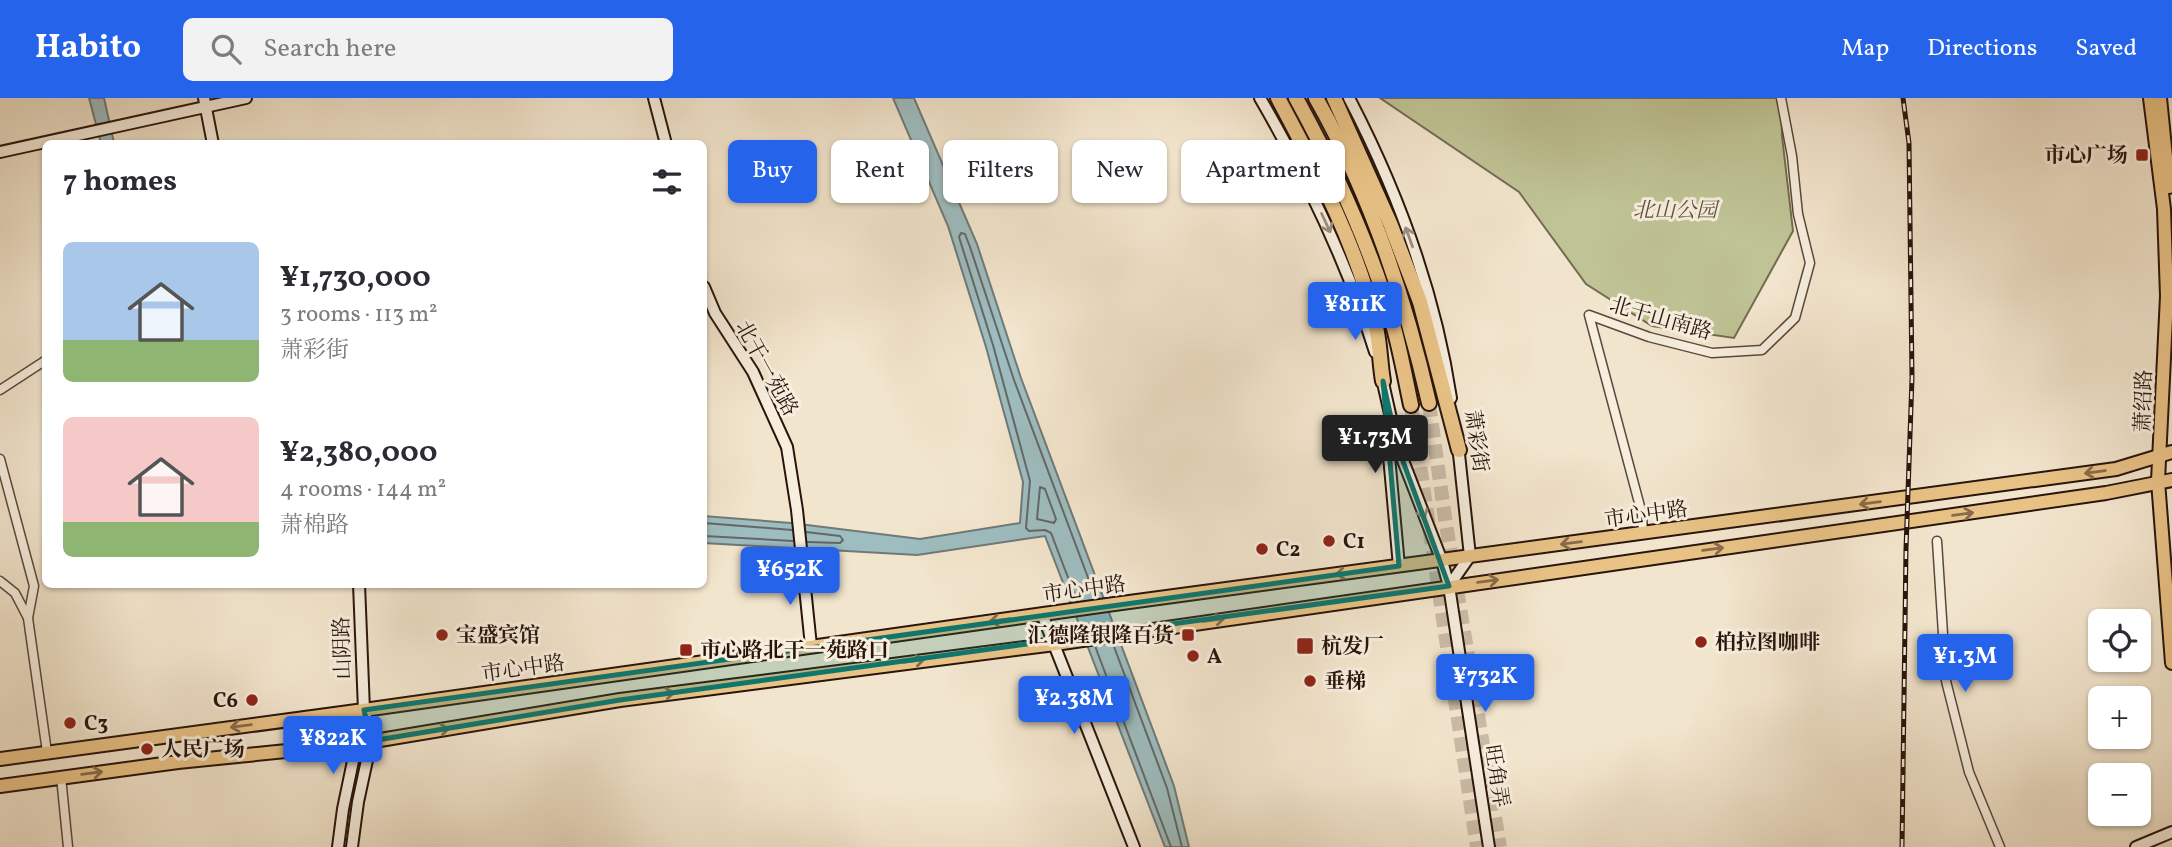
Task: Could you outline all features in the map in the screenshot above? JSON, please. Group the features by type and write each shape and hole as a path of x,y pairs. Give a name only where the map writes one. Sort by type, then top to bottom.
{"highway":[{"path":"1278,98 1340,222 1355,262 1376,329 1382,382"},
{"path":"1296,98 1336,176 1367,248 1393,323 1411,405"},
{"path":"1316,98 1343,151 1383,242 1411,326 1429,403"},
{"path":"1334,98 1390,223 1420,302 1459,450"}],"main road":[{"path":"57,140 204,103 246,98"},
{"path":"654,98 665,140"},
{"path":"1261,98 1299,165 1336,244 1374,349 1397,445 1449,586"},
{"name":"萧彩街","path":"1349,98 1388,180 1430,295 1443,348 1459,450 1470,556"},
{"name":"萧绍路","path":"2150,98 2164,209 2167,296 2166,453 2158,481 2166,580"},
{"path":"2160,98 2172,215"},
{"path":"204,103 212,140"},
{"path":"0,152 42,143"},
{"name":"北干一苑路","path":"707,293 726,333 753,372 787,447 797,510 811,646"},
{"path":"1382,382 1399,566"},
{"name":"市心中路","path":"0,759 1068,610 2116,469 2166,453"},
{"name":"市心中路","path":"0,786 178,762 356,744 620,700 1122,634 2106,494 2172,480"},
{"path":"1449,586 1470,556"},
{"path":"2166,580 2172,603"},
{"path":"2166,580 2172,663"},
{"name":"旺角弄","path":"1449,586 1489,847"},
{"name":"山阴路","path":"352,847 358,802 372,737 364,710 359,588"},
{"path":"1042,614 1134,847"},
{"name":"山阴路","path":"338,847 342,809 364,710"},
{"path":"2136,847 2170,833"}],"street":[{"name":"北干山南路","path":"1643,534 1642,514 1589,315 1649,337 1712,353 1762,350 1795,318 1810,263 1798,214 1792,156 1781,98"},
{"path":"0,390 42,363"},
{"path":"0,459 34,586 28,618 47,752"},
{"path":"1937,541 1947,681 1969,772 2000,847"},
{"path":"0,581 15,593 28,618"},
{"path":"61,777 68,847"}],"highlighted area":[{"path":"1383,381 1397,445 1449,586 620,700 371,741 364,710 1399,566"}],"green space":[{"name":"北山公园","path":"1380,98 1781,98 1782,136 1793,231 1734,338 1652,326 1586,284 1519,192"}],"water":[{"path":"89,98 104,98 113,140 100,140"},
{"path":"893,98 914,98 943,165 943,203 959,203 977,244 1021,378 1174,786 1189,847 1165,847 1045,536 917,555 707,543 707,516 791,523 920,539 1020,523 1023,482 986,347 948,226 929,182 929,140 911,140"}],"tunnel":[{"path":"1429,403 1445,518 1500,847"},
{"path":"1411,405 1477,847"}],"railway":[{"path":"1902,847 1906,549 1912,378 1909,143 1903,98"}],"place":[{"name":"市心广场","path":"2142,155"},
{"name":"C1","path":"1329,541"},
{"name":"C2","path":"1262,549"},
{"name":"宝盛宾馆","path":"442,635"},
{"name":"汇德隆银隆百货","path":"1188,635"},
{"name":"柏拉图咖啡","path":"1701,642"},
{"name":"杭发厂","path":"1305,646"},
{"name":"市心路北干一苑路口","path":"686,650"},
{"name":"A","path":"1193,656"},
{"name":"垂梯","path":"1310,681"},
{"name":"C6","path":"252,700"},
{"name":"C3","path":"70,723"},
{"name":"人民广场","path":"147,749"}]}
